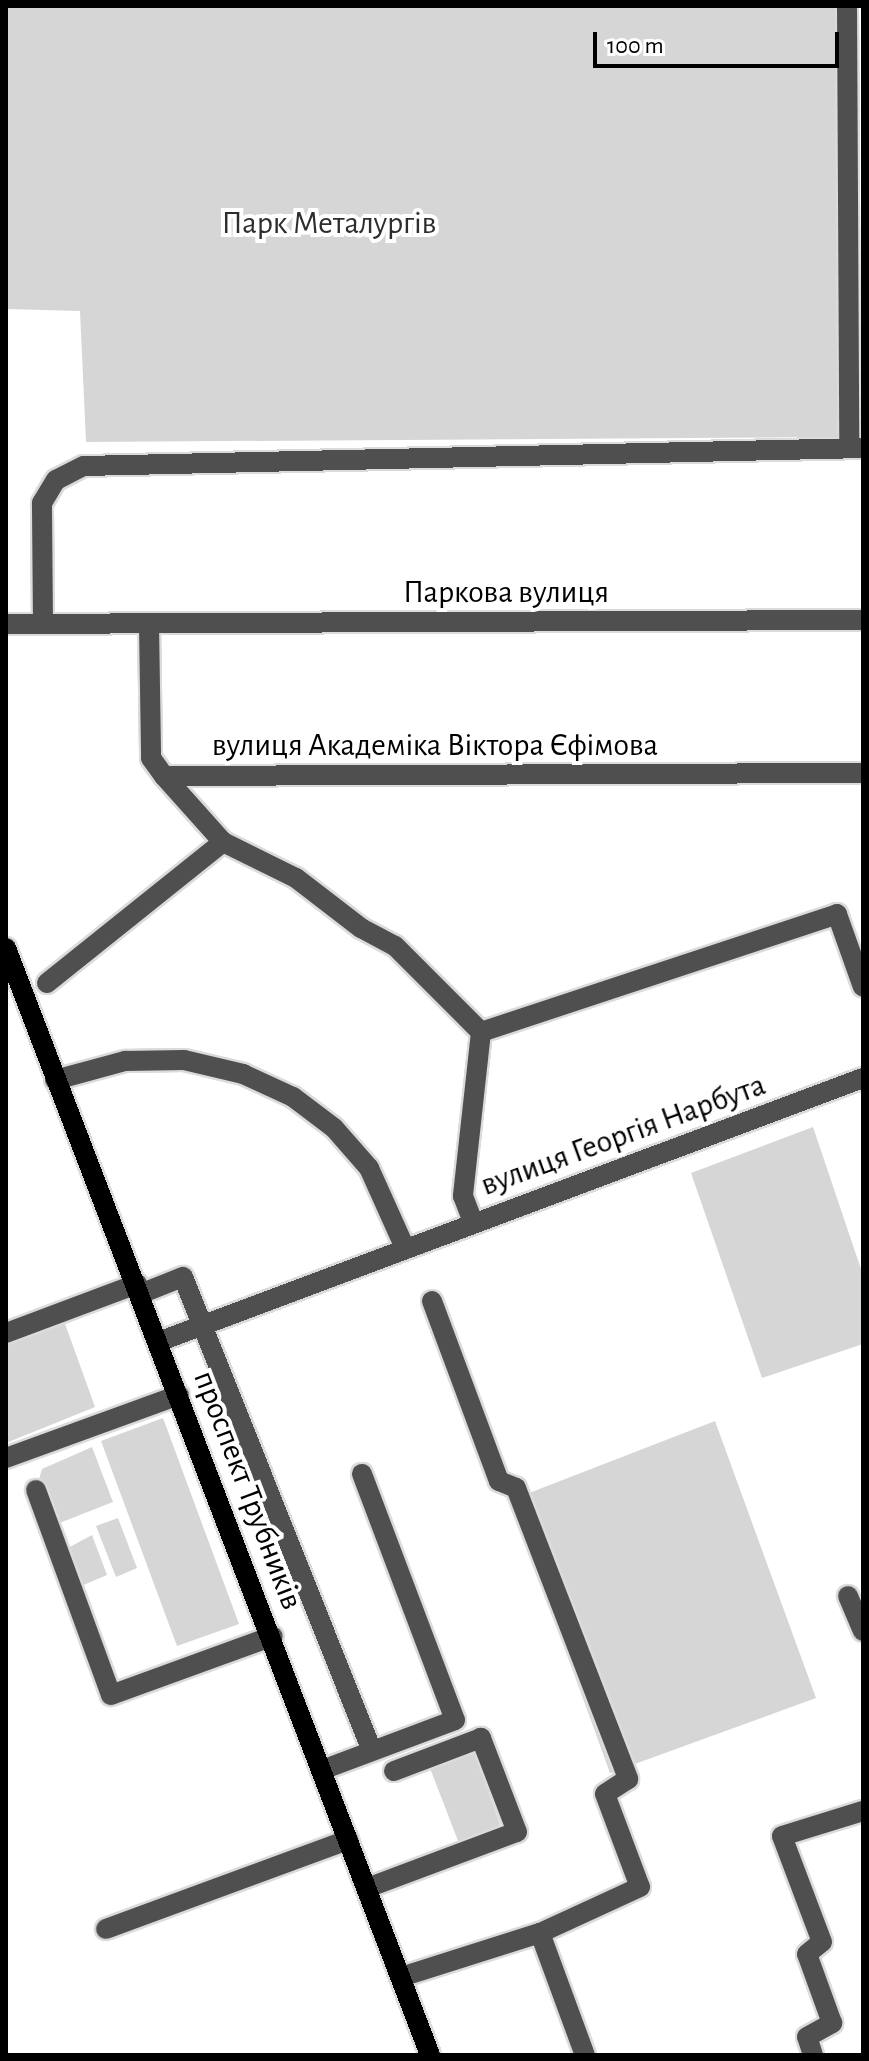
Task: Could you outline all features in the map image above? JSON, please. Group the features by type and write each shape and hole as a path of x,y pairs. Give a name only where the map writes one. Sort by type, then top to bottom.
{"main road":[{"name":"проспект Трубників","path":"6,948 273,1636 430,2055"}],"street":[{"path":"43,624 42,503 56,480 84,466 856,448 847,6"},
{"name":"Паркова вулиця","path":"6,624 863,620"},
{"path":"149,624 151,758 164,776 223,842 296,878 361,928 395,946 481,1032"},
{"name":"вулиця Академіка Віктора Єфімова","path":"164,776 863,773"},
{"path":"47,983 223,842"},
{"path":"481,1032 837,914 863,987"},
{"path":"473,1222 463,1196 481,1032"},
{"path":"55,1080 125,1061 184,1060 243,1074 293,1097 334,1128 369,1168 405,1248"},
{"name":"вулиця Георгія Нарбута","path":"158,1342 863,1078"},
{"path":"6,1333 183,1277 372,1751"},
{"path":"401,1977 540,1933 640,1887 605,1794 628,1779 516,1488 499,1481 432,1301"},
{"path":"6,1458 179,1395"},
{"path":"322,1770 455,1720 362,1474"},
{"path":"36,1490 111,1695 273,1636"},
{"path":"848,1596 863,1631"},
{"path":"367,1888 517,1832 481,1738 394,1771"},
{"path":"813,2055 807,2037 832,2023 807,1954 822,1942 782,1836 863,1811"},
{"path":"106,1929 348,1840"},
{"path":"540,1933 585,2055"}],"green space":[{"name":"Парк Металургів","path":"6,6 835,6 840,437 86,442 80,311 6,309"},
{"path":"813,1127 863,1275 863,1344 762,1378 691,1173"},
{"path":"64,1321 95,1407 6,1443 6,1344"},
{"path":"163,1418 239,1624 177,1646 101,1441"},
{"path":"715,1421 816,1698 610,1773 511,1500"},
{"path":"92,1447 113,1502 57,1524 39,1479 42,1469"},
{"path":"118,1518 137,1568 116,1577 96,1526"},
{"path":"92,1535 107,1575 81,1586 66,1549"},
{"path":"473,1750 500,1824 496,1832 460,1846 428,1763"}]}
